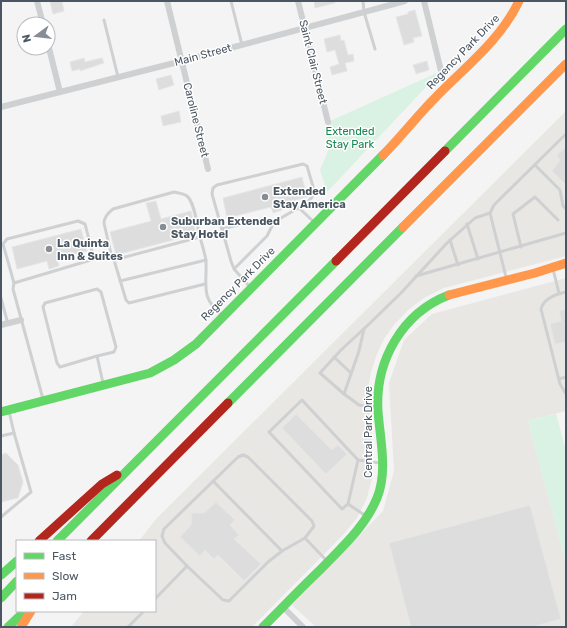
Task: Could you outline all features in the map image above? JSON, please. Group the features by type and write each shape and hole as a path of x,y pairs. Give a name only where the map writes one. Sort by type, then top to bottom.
{"main road":[{"name":"Regency Park Drive","path":"5,411 150,373 173,362 196,344 399,139 429,104 500,33 512,17 519,1"},
{"path":"59,540 566,30"},
{"path":"92,540 566,64"},
{"name":"Central Park Drive","path":"263,627 362,526 379,491 382,475 382,463 378,390 386,359 392,344 402,329 425,307 442,298 460,291 566,263"},
{"path":"40,540 102,484 133,465"},
{"path":"1,575 16,561"},
{"path":"1,598 16,582"},
{"path":"8,627 24,612"},
{"path":"21,627 30,612"}],"street":[{"path":"37,1 41,16"},
{"name":"Caroline Street","path":"167,1 208,169"},
{"name":"Saint Clair Street","path":"298,1 328,122"},
{"name":"Main Street","path":"1,107 182,61 405,1"},
{"path":"424,1 441,71"},
{"path":"51,56 60,92"},
{"path":"4,325 21,320"},
{"path":"283,606 303,627"}],"lane":[{"path":"231,1 242,45"},
{"path":"363,1 364,12 375,49"},
{"path":"104,20 118,77"},
{"path":"506,279 490,213 494,205 566,134"},
{"path":"234,269 267,236 274,222 307,203 312,197 314,190 306,166 303,164 218,185 213,188 212,194 234,269 251,288"},
{"path":"535,165 560,190 563,206 566,209"},
{"path":"206,284 129,303 126,300 111,254 104,223 104,218 108,212 113,209 174,192 187,196 192,205 206,260 208,301 224,316"},
{"path":"521,247 513,214 535,197 558,220"},
{"path":"299,208 315,224"},
{"path":"378,409 360,405 344,394 320,373 334,357 364,329 467,224 475,218 490,213"},
{"path":"222,229 262,219 274,222"},
{"path":"43,401 13,289 14,284 3,244 7,239 78,220 85,224 94,259"},
{"path":"467,224 478,259"},
{"path":"415,276 566,233"},
{"path":"114,260 200,237"},
{"path":"450,240 458,265"},
{"path":"14,284 111,254"},
{"path":"120,281 206,260"},
{"path":"553,267 559,293"},
{"path":"97,289 101,292 116,347 114,352 97,356 60,367 57,363 43,307 45,303 97,289"},
{"path":"566,292 559,293 546,300 542,304 541,309 559,379 563,391 566,394"},
{"path":"1,298 4,325"},
{"path":"344,394 359,351 364,329"},
{"path":"97,356 103,385"},
{"path":"334,357 352,373"},
{"path":"559,379 566,377"},
{"path":"358,460 348,504 342,509 269,432 302,400 358,460 382,463"},
{"path":"1,517 31,492 14,433 5,411"},
{"path":"1,436 14,433"},
{"path":"243,455 248,456 312,521 314,526 305,538 282,551 268,562 229,601 222,600 187,566 166,543 162,536 164,529 213,481 238,457 243,455"},
{"path":"213,481 282,551"},
{"path":"348,504 367,516"},
{"path":"305,538 328,562"},
{"path":"156,598 187,566"},
{"path":"128,627 143,612"}],"shaded area":[{"path":"566,111 566,256 444,288 424,298 408,310 394,325 384,339 377,354 371,372 368,390 373,475 367,498 357,518 343,535 252,627 71,627 83,612 156,612 156,540 140,540 156,519"},
{"path":"566,278 566,411 528,421 566,563 566,627 316,627 292,605 383,511 394,471 389,383 404,340 432,314"}],"green space":[{"name":"Extended Stay Park","path":"441,71 327,192 320,170 328,151 328,122"},
{"path":"556,414 566,450 566,563 528,421"}],"building":[{"path":"62,1 64,11 53,14 50,2"},
{"path":"314,1 335,1 335,3 315,8"},
{"path":"415,10 422,36 413,38 414,42 404,45 396,17 408,14 408,12"},
{"path":"340,35 341,41 344,40 348,55 353,54 354,61 345,63 347,71 332,75 330,67 339,64 335,50 327,52 324,39"},
{"path":"84,58 85,62 102,58 104,63 80,71 80,69 72,71 70,62"},
{"path":"427,61 429,70 416,74 413,65"},
{"path":"171,75 174,85 159,90 156,79"},
{"path":"179,111 181,122 163,126 161,116"},
{"path":"566,147 566,185 552,171 560,160 557,155"},
{"name":"Extended Stay America","path":"302,177 307,197 281,204 282,210 273,213 271,207 227,218 223,198"},
{"name":"Suburban Extended Stay Hotel","path":"156,201 161,219 191,211 196,234 116,255 110,232 151,221 146,203"},
{"name":"La Quinta Inn & Suites","path":"81,229 87,251 57,259 59,266 49,269 47,261 17,269 12,247"},
{"path":"566,309 566,342 555,344 550,324 561,321 559,311"},
{"path":"296,414 332,450 338,445 347,454 326,474 282,428"},
{"path":"6,453 18,465 23,482 18,498 1,502 1,455"},
{"path":"216,502 235,520 230,525 239,535 234,539 261,564 244,581 218,555 214,559 205,550 200,556 180,537 191,525 192,513 204,513"},
{"path":"530,505 561,619 532,627 411,627 389,543"}],"traffic: fast":[{"path":"445,151 566,29"},
{"path":"1,412 150,373 174,360 196,344 383,155"},
{"path":"228,403 403,227"},
{"path":"58,540 336,261"},
{"path":"263,627 345,545 360,527 372,508 377,498 382,477 383,466 378,411 378,392 381,374 387,357 405,326 432,303 449,295"},
{"path":"1,575 16,562"},
{"path":"1,598 16,582"},
{"path":"8,627 24,612"}],"traffic: slow":[{"path":"383,155 428,105 492,41 502,29 519,1"},
{"path":"403,227 566,64"},
{"path":"449,295 535,273 566,263"},
{"path":"21,627 30,612"}],"traffic: jam":[{"path":"336,261 445,151"},
{"path":"92,540 228,403"},
{"path":"40,540 102,484 117,475"}],"place":[{"name":"Extended Stay America","path":"265,197"},
{"name":"Suburban Extended Stay Hotel","path":"163,227"},
{"name":"La Quinta Inn & Suites","path":"49,249"}]}
